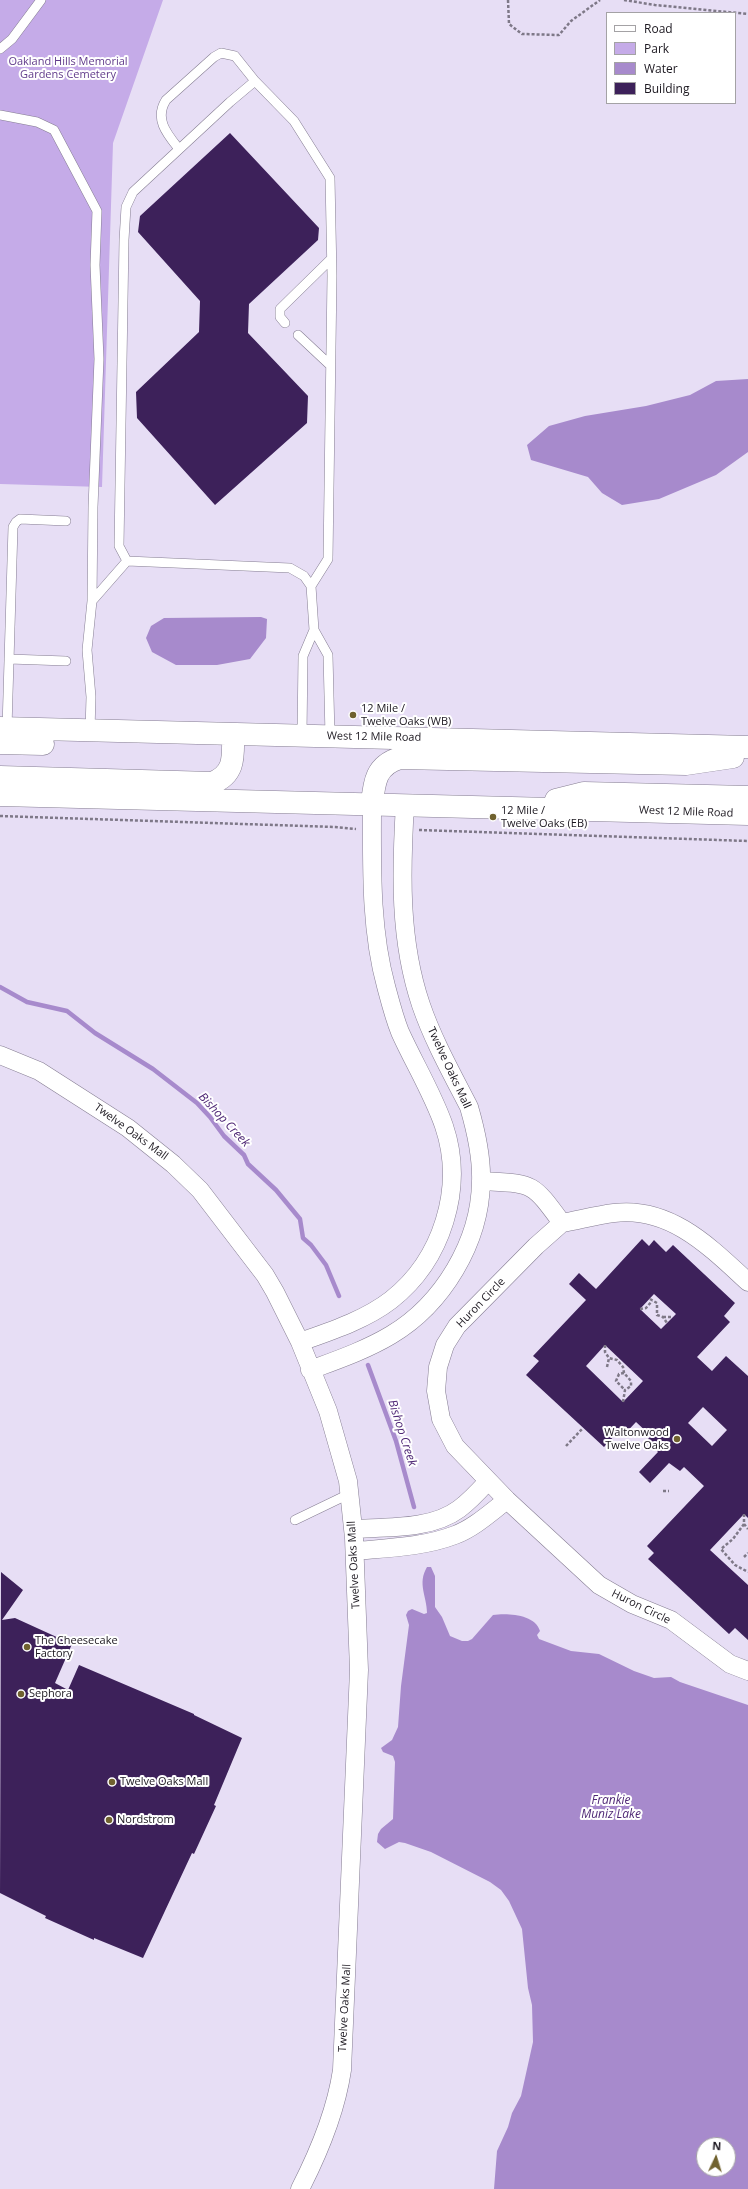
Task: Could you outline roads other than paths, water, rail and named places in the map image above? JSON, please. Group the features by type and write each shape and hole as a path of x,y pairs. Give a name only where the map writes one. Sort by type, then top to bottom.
{"main road":[{"path":"2,733 48,744 87,730"},
{"name":"West 12 Mile Road","path":"87,730 748,747"},
{"path":"0,777 212,782 225,776 230,770 233,763 233,734"},
{"path":"372,804 374,785 380,770 385,764 400,758 686,764 748,755"},
{"path":"523,807 584,793 748,797"},
{"name":"West 12 Mile Road","path":"0,795 406,804 748,814"}],"street":[{"path":"300,1342 330,1332 372,1313 403,1289 424,1265 434,1249 449,1206 452,1181 448,1138 439,1113 399,1030 380,964 375,927 372,804"},
{"name":"Twelve Oaks Mall","path":"310,1370 391,1335 428,1306 452,1276 466,1248 480,1200 481,1181 477,1135 469,1107 428,1025 408,957 404,929 402,879 406,804"},
{"name":"Twelve Oaks Mall","path":"0,1055 39,1071 135,1132 173,1164 200,1190 265,1275 300,1342 310,1370 328,1411 348,1481 355,1551 359,1670 342,2070 338,2096 310,2169 300,2189"},
{"path":"481,1181 527,1185 542,1197 562,1223 615,1213 646,1213 682,1227 706,1243 748,1282"},
{"name":"Huron Circle","path":"562,1223 536,1246 457,1326 445,1345 438,1367 436,1391 441,1419 455,1446 488,1481 599,1585 632,1604 671,1620 730,1664 748,1671"},
{"path":"353,1529 422,1523 442,1517 458,1510 488,1481"},
{"path":"355,1551 427,1543 456,1535 476,1524 507,1500"}],"lane":[{"path":"0,49 12,39 41,0"},
{"path":"179,149 165,132 162,122 162,106 214,57 221,53 228,53 235,56 255,81 294,121 330,178 331,259 328,559 311,586"},
{"path":"127,561 119,546 124,240 126,207 134,192 179,149 255,81"},
{"path":"0,116 37,122 54,130 97,211 95,266 99,359 93,507 92,601 87,650 91,697 87,730"},
{"path":"285,323 280,317 280,309 331,259"},
{"path":"298,335 330,365"},
{"path":"2,733 9,659 13,527 20,519 66,521"},
{"path":"92,601 127,561"},
{"path":"127,561 290,568 304,576 311,586 314,630 328,656 330,736"},
{"path":"302,735 303,656 314,630"},
{"path":"9,659 66,661"},
{"path":"294,1520 349,1494"}],"water":[{"path":"748,379 748,452 716,475 659,499 622,505 602,493 588,477 531,460 527,445 549,426 585,416 646,406 690,395 716,381"},
{"path":"261,617 267,619 266,638 250,659 217,665 176,665 152,652 146,638 151,626 164,618"},
{"name":"Frankie Muniz Lake","path":"427,1567 431,1567 435,1576 435,1607 442,1617 450,1636 462,1641 472,1639 493,1615 506,1614 520,1616 533,1621 537,1625 540,1631 537,1635 539,1639 571,1651 599,1654 634,1671 654,1678 671,1677 680,1682 748,1705 748,2189 494,2189 497,2151 508,2127 512,2113 521,2096 533,2042 532,2005 528,1988 522,1929 509,1901 501,1890 490,1882 431,1852 399,1842 385,1849 377,1842 378,1834 381,1829 393,1819 395,1762 393,1756 383,1752 381,1748 392,1740 398,1727 401,1686 409,1625 406,1615 408,1611 412,1609 424,1614 427,1613 423,1590 423,1579"}],"waterway":[{"name":"Bishop Creek","path":"0,987 27,1002 67,1011 95,1033 153,1069 197,1103 224,1136 244,1155 248,1164 276,1190 300,1219 303,1238 311,1245 326,1265 339,1296"},
{"name":"Bishop Creek","path":"368,1365 396,1441 414,1507"}],"place":[{"name":"12 Mile / Twelve Oaks (WB)","path":"353,715"},
{"name":"12 Mile / Twelve Oaks (EB)","path":"493,817"},
{"name":"Waltonwood Twelve Oaks","path":"677,1439"},
{"name":"The Cheesecake Factory","path":"27,1647"},
{"name":"Sephora","path":"21,1694"},
{"name":"Twelve Oaks Mall","path":"112,1782"},
{"name":"Nordstrom","path":"109,1820"}],"park label":[{"name":"Oakland Hills Memorial Gardens Cemetery","path":"68,68"}]}
